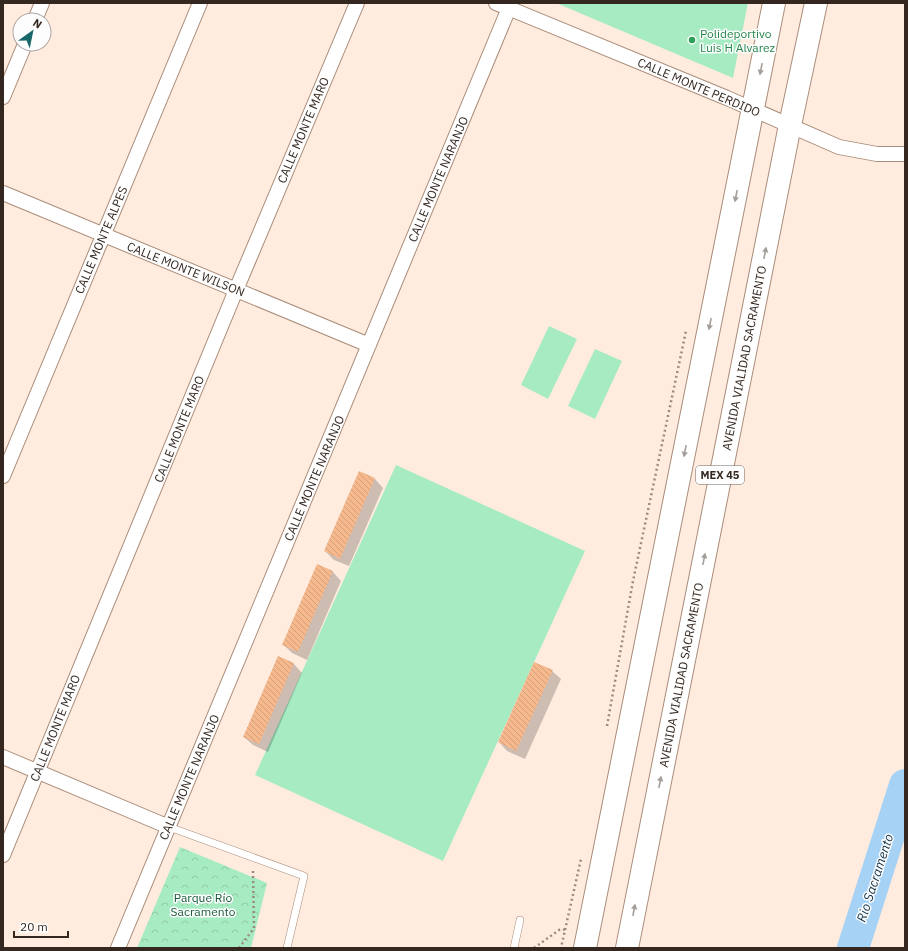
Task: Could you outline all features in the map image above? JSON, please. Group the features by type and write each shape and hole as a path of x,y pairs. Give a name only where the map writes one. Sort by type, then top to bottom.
{"highway":[{"name":"MEX 45","path":"585,948 774,3"},
{"name":"AVENIDA VIALIDAD SACRAMENTO","path":"627,948 790,125 816,3"}],"street":[{"name":"CALLE MONTE ALPES","path":"3,476 200,3"},
{"name":"CALLE MONTE MARO","path":"3,855 236,290 357,3"},
{"name":"CALLE MONTE PERDIDO","path":"502,6 753,109 839,147 877,154 905,154"},
{"name":"CALLE MONTE NARANJO","path":"118,948 369,345 502,6"},
{"path":"3,97 22,52"},
{"name":"CALLE MONTE WILSON","path":"3,193 369,345"},
{"path":"3,758 169,827"}],"lane":[{"path":"169,827 304,876 288,948"},
{"path":"514,948 520,920"}],"path":[{"path":"607,727 633,581 687,329"},
{"path":"561,948 581,856"},
{"path":"238,948 254,928 255,900 253,857"},
{"path":"534,948 559,930 565,930"}],"green space":[{"name":"Polideportivo Luis H Alvarez","path":"556,3 748,3 733,78"},
{"path":"549,326 577,339 548,399 521,385"},
{"path":"595,349 622,361 595,419 568,406"},
{"path":"396,465 585,551 443,861 255,775"},
{"name":"Parque Río Sacramento","path":"180,847 267,883 251,948 137,948"}],"building":[{"path":"359,471 375,478 340,559 324,551"},
{"path":"317,564 333,571 298,652 282,645"},
{"path":"278,656 294,663 259,744 243,737"},
{"path":"534,662 553,670 516,751 498,742"}],"waterway":[{"name":"Rio Sacramento","path":"853,948 905,785"}],"place":[{"name":"Polideportivo Luis H Alvarez","path":"692,40"}]}
